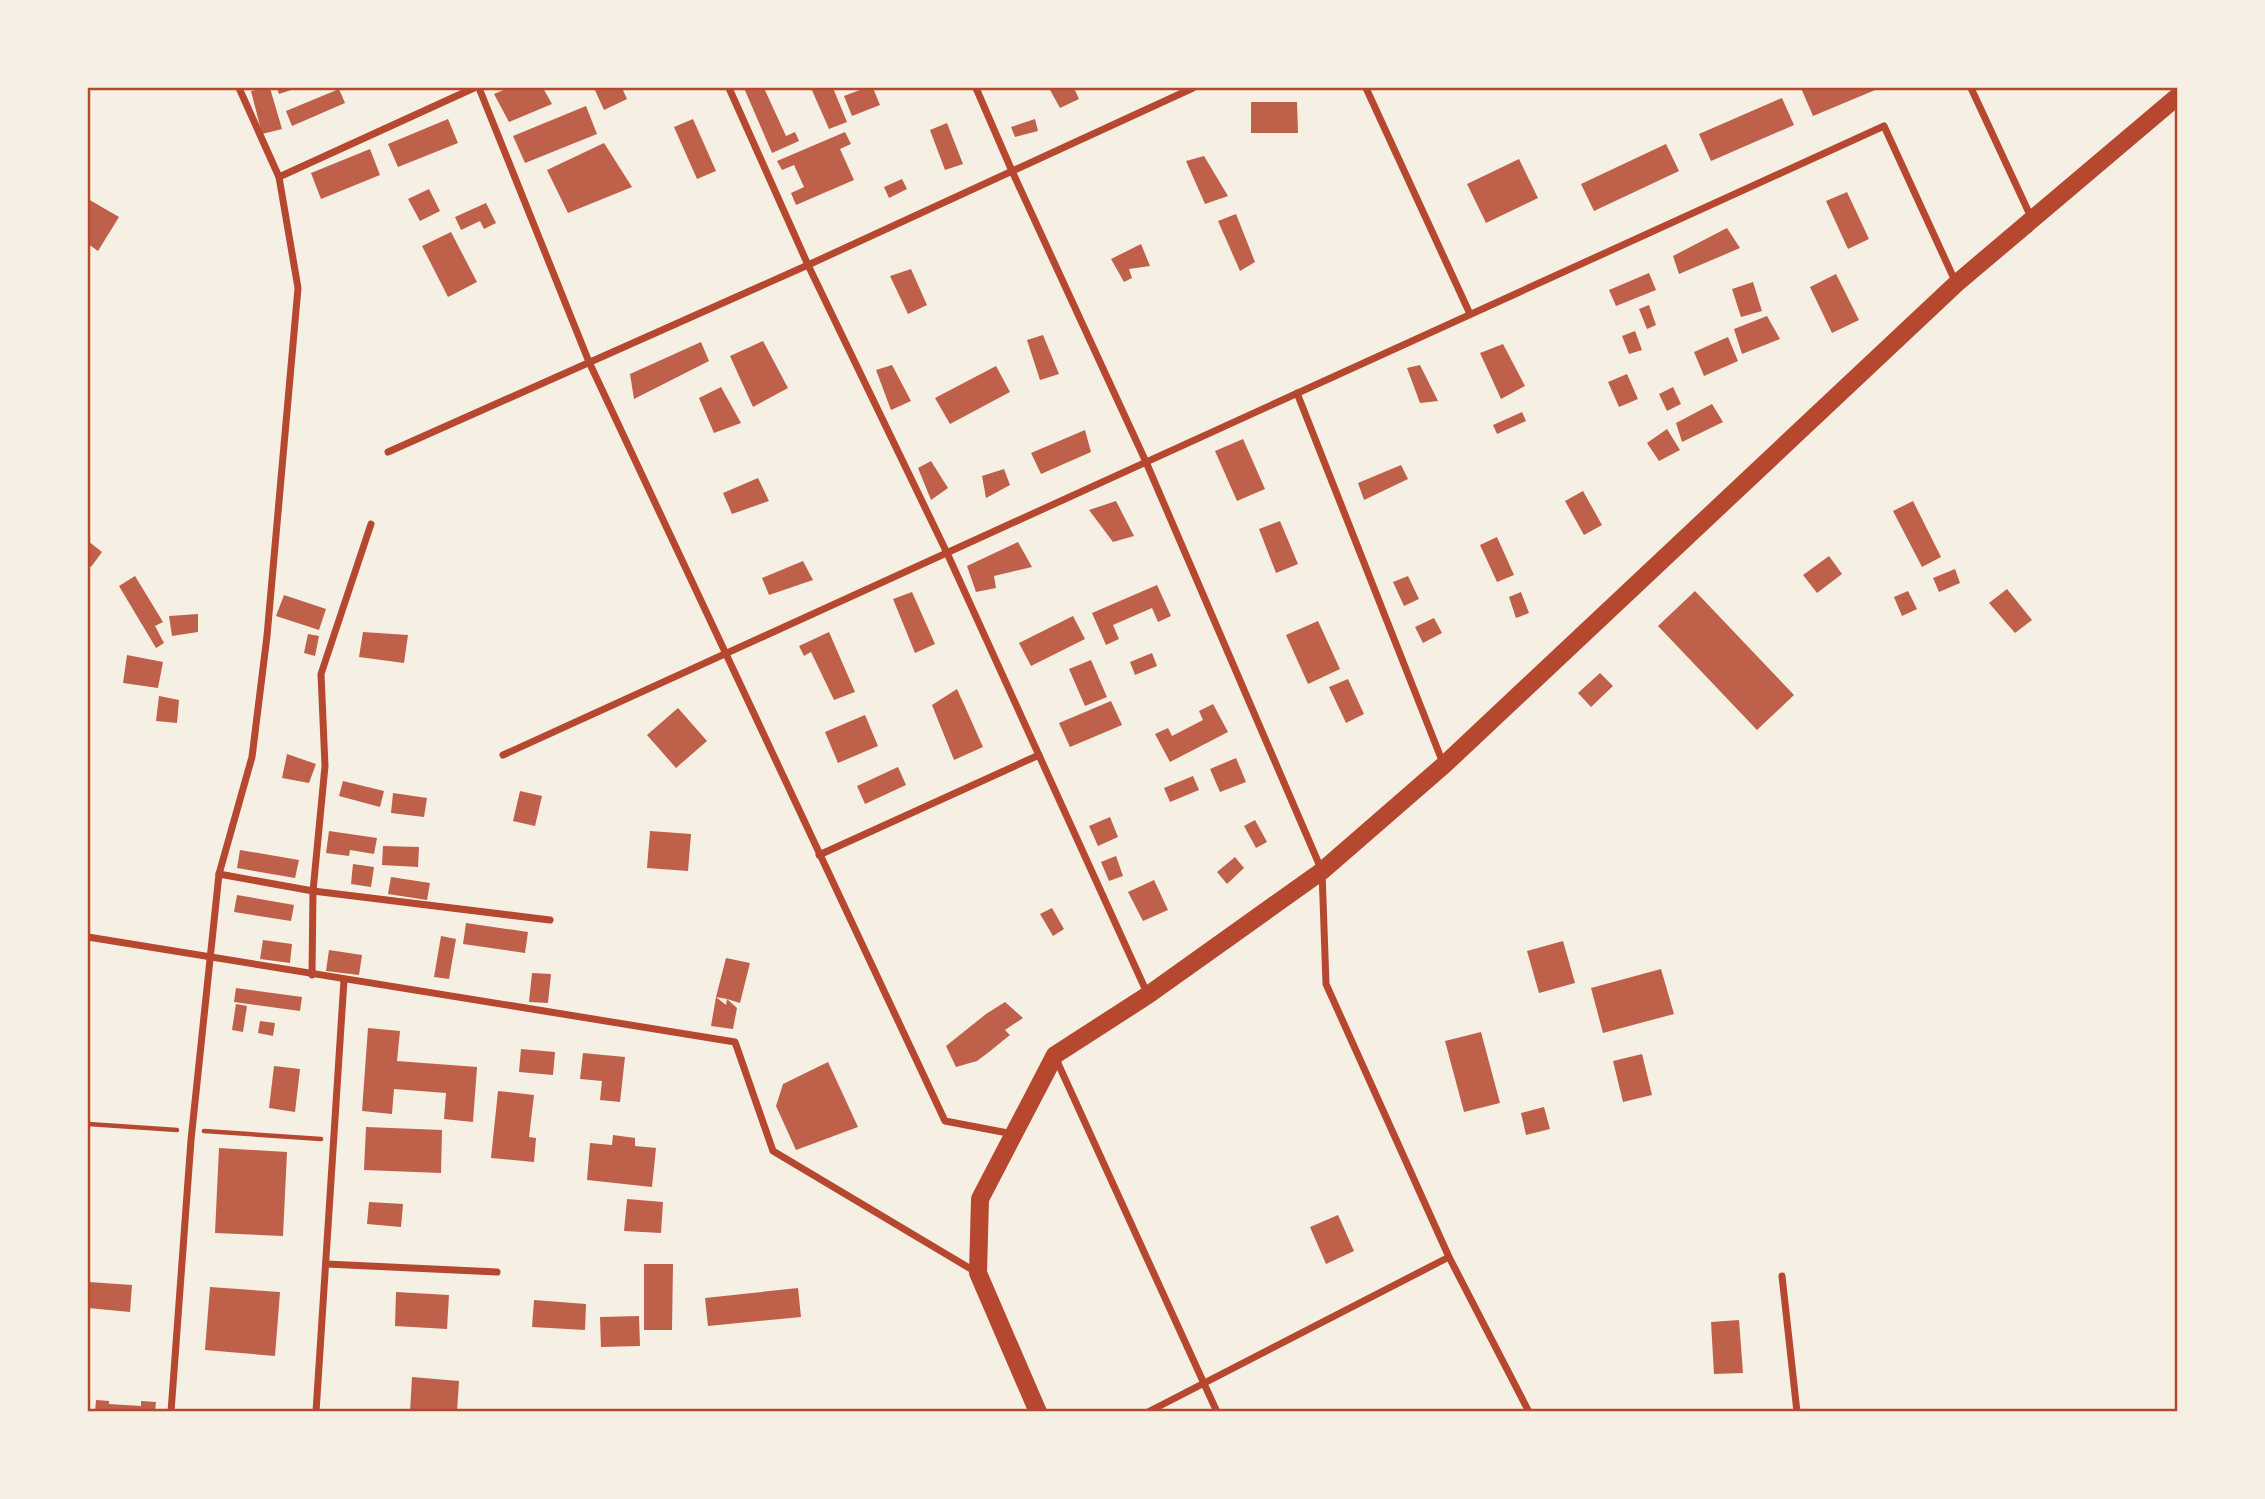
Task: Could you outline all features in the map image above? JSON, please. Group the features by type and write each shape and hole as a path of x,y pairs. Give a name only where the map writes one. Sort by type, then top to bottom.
{"main road":[{"path":"1038,1412 978,1273 981,1199 1055,1055 1148,995 1322,871 1444,765 1957,283 2178,96"}],"street":[{"path":"172,1412 192,1130 219,874 252,757 267,636 298,288 279,177 239,88"},
{"path":"279,177 477,88 589,362 945,1121 1014,1134"},
{"path":"729,88 808,265 947,553 1148,995"},
{"path":"976,88 1146,461 1322,871 1326,984 1448,1258 1529,1412"},
{"path":"388,452 808,265 1193,88"},
{"path":"1366,88 1470,314"},
{"path":"1971,88 2031,218"},
{"path":"503,755 1884,126 1957,283"},
{"path":"1297,393 1444,765"},
{"path":"312,975 313,891 325,766 321,674 371,524"},
{"path":"819,855 1038,755"},
{"path":"219,874 313,891 550,920"},
{"path":"88,937 735,1042 772,1151 978,1273"},
{"path":"316,1412 344,980"},
{"path":"1055,1055 1217,1412"},
{"path":"1148,1412 1448,1258"},
{"path":"326,1264 497,1272"},
{"path":"1782,1276 1797,1412"}],"path":[{"path":"88,1124 334,1140"}],"building":[{"path":"270,88 282,129 262,134 251,91"},
{"path":"277,88 297,88 279,94"},
{"path":"508,88 543,88 552,104 509,122 494,94"},
{"path":"594,88 622,88 627,99 604,110"},
{"path":"744,88 764,88 786,136 795,132 799,141 772,153"},
{"path":"811,88 833,88 847,122 829,129"},
{"path":"865,88 873,88 880,105 852,116 844,96"},
{"path":"1049,88 1074,88 1079,99 1060,108"},
{"path":"1801,88 1880,88 1813,116"},
{"path":"339,89 345,103 292,126 286,111"},
{"path":"1782,98 1794,125 1711,161 1699,134"},
{"path":"1251,102 1297,102 1298,133 1251,133"},
{"path":"586,106 597,134 525,163 513,136"},
{"path":"448,119 458,143 398,167 388,144"},
{"path":"693,119 716,171 697,179 674,127"},
{"path":"1035,119 1038,131 1015,137 1011,127"},
{"path":"947,123 963,164 945,170 930,130"},
{"path":"845,132 851,144 840,149 854,180 796,205 791,193 804,187 794,165 782,170 777,161"},
{"path":"604,143 632,187 568,213 547,170"},
{"path":"1666,144 1679,171 1594,211 1581,184"},
{"path":"370,149 380,175 321,199 311,173"},
{"path":"1204,156 1228,196 1205,204 1186,161"},
{"path":"1519,159 1538,198 1486,223 1467,184"},
{"path":"902,179 907,189 889,198 884,187"},
{"path":"429,189 440,211 420,221 408,199"},
{"path":"1847,192 1869,239 1848,249 1826,201"},
{"path":"88,199 119,217 98,251 88,244"},
{"path":"486,203 496,223 484,229 480,221 461,230 455,217"},
{"path":"1236,214 1255,262 1240,271 1218,221"},
{"path":"1727,228 1740,248 1679,274 1673,256"},
{"path":"451,232 477,282 448,297 422,246"},
{"path":"1141,244 1150,266 1129,269 1132,278 1124,282 1111,259"},
{"path":"911,269 927,305 908,314 890,276"},
{"path":"1649,273 1656,290 1616,306 1609,290"},
{"path":"1836,274 1859,320 1832,333 1810,287"},
{"path":"1753,282 1762,311 1741,317 1732,289"},
{"path":"1649,305 1656,325 1647,329 1639,309"},
{"path":"1767,316 1780,339 1742,354 1734,329"},
{"path":"1635,331 1642,350 1629,354 1622,336"},
{"path":"1043,335 1059,374 1040,380 1027,340"},
{"path":"1728,337 1738,361 1704,376 1694,352"},
{"path":"763,341 788,388 753,407 730,356"},
{"path":"701,342 709,361 634,399 630,374"},
{"path":"1503,344 1525,386 1501,399 1480,353"},
{"path":"892,365 911,401 891,410 876,370"},
{"path":"1420,365 1438,401 1420,403 1407,368"},
{"path":"996,366 1010,392 950,424 935,398"},
{"path":"1627,374 1638,399 1619,407 1608,382"},
{"path":"721,387 741,423 714,433 699,398"},
{"path":"1673,387 1681,404 1667,411 1659,394"},
{"path":"1712,404 1723,422 1682,442 1676,423"},
{"path":"1522,412 1526,421 1497,434 1493,425"},
{"path":"1667,429 1680,450 1659,461 1647,443"},
{"path":"1085,430 1091,452 1041,474 1031,453"},
{"path":"1243,439 1265,489 1237,501 1215,451"},
{"path":"931,461 948,488 931,500 918,468"},
{"path":"1401,465 1408,479 1364,500 1358,483"},
{"path":"1004,469 1010,485 986,498 982,476"},
{"path":"758,478 769,501 732,514 723,493"},
{"path":"1583,491 1602,525 1584,535 1565,501"},
{"path":"1116,501 1134,536 1113,542 1089,510"},
{"path":"1913,501 1941,557 1922,567 1893,511"},
{"path":"1280,521 1298,564 1276,573 1259,529"},
{"path":"1497,537 1514,575 1497,582 1480,545"},
{"path":"88,541 102,552 91,567 88,564"},
{"path":"1018,542 1032,567 994,576 996,588 976,592 967,566"},
{"path":"1829,556 1842,574 1817,593 1803,575"},
{"path":"803,561 813,580 769,595 762,578"},
{"path":"1955,569 1960,583 1939,592 1933,578"},
{"path":"135,576 163,622 155,626 164,643 156,648 119,586"},
{"path":"1408,576 1419,599 1404,606 1393,582"},
{"path":"1157,585 1171,616 1158,622 1152,608 1113,625 1119,639 1106,645 1092,613"},
{"path":"2007,589 2032,620 2015,633 1989,603"},
{"path":"1695,591 1794,695 1757,730 1658,626"},
{"path":"1908,591 1917,609 1902,616 1894,597"},
{"path":"912,592 935,644 915,653 893,599"},
{"path":"1521,592 1529,613 1516,618 1509,597"},
{"path":"284,595 326,609 319,630 276,616"},
{"path":"198,614 198,632 172,636 169,616"},
{"path":"1073,616 1085,639 1031,666 1019,643"},
{"path":"1434,618 1442,633 1423,643 1415,627"},
{"path":"1318,621 1340,669 1308,684 1286,635"},
{"path":"363,632 408,635 404,663 359,657"},
{"path":"829,632 855,692 834,700 811,652 804,656 799,646"},
{"path":"308,634 319,636 315,656 304,653"},
{"path":"1152,653 1157,666 1135,675 1130,662"},
{"path":"127,655 163,662 158,688 123,683"},
{"path":"1091,660 1107,697 1085,706 1069,669"},
{"path":"1600,673 1613,686 1591,707 1578,693"},
{"path":"1348,679 1364,714 1346,723 1329,687"},
{"path":"957,689 983,747 954,760 932,705"},
{"path":"159,696 179,700 177,723 156,721"},
{"path":"1111,701 1122,725 1070,747 1059,723"},
{"path":"1213,704 1228,732 1170,762 1155,734 1168,728 1172,736 1203,720 1199,711"},
{"path":"678,708 707,741 676,768 647,735"},
{"path":"865,715 878,746 838,763 825,732"},
{"path":"287,754 316,764 309,783 282,778"},
{"path":"1236,758 1246,782 1220,792 1210,769"},
{"path":"898,767 906,785 865,804 857,786"},
{"path":"1193,776 1199,790 1170,802 1164,788"},
{"path":"343,781 384,791 380,807 339,796"},
{"path":"520,791 542,796 535,826 513,821"},
{"path":"393,793 427,798 424,817 391,813"},
{"path":"1110,817 1118,837 1098,846 1089,826"},
{"path":"1255,820 1267,842 1256,848 1244,826"},
{"path":"329,831 377,838 374,854 350,850 349,856 326,853"},
{"path":"650,831 691,834 688,871 647,868"},
{"path":"383,846 419,847 418,867 382,865"},
{"path":"240,850 299,860 295,878 237,868"},
{"path":"1116,856 1123,876 1109,881 1101,862"},
{"path":"1235,857 1244,868 1227,884 1217,872"},
{"path":"353,864 374,867 371,887 351,884"},
{"path":"391,877 430,883 427,900 388,894"},
{"path":"1154,880 1168,910 1143,921 1128,892"},
{"path":"237,895 294,905 291,921 234,912"},
{"path":"1052,908 1064,929 1053,936 1040,914"},
{"path":"466,923 528,932 525,953 463,944"},
{"path":"441,936 456,939 449,979 434,977"},
{"path":"263,940 292,944 290,963 260,959"},
{"path":"1563,941 1575,983 1539,993 1527,951"},
{"path":"329,950 362,955 359,975 326,971"},
{"path":"726,958 750,963 740,1003 716,997"},
{"path":"1661,969 1674,1014 1603,1033 1591,988"},
{"path":"532,973 551,974 548,1003 529,1002"},
{"path":"236,988 302,997 300,1011 234,1002"},
{"path":"716,997 726,1005 727,999 737,1008 733,1029 711,1026"},
{"path":"1005,1002 1023,1018 1005,1030 1010,1035 977,1061 956,1067 946,1046"},
{"path":"236,1004 247,1006 243,1032 232,1030"},
{"path":"260,1021 275,1023 273,1036 258,1033"},
{"path":"368,1028 400,1031 397,1061 477,1067 473,1122 444,1119 446,1093 394,1089 392,1114 362,1111"},
{"path":"1481,1032 1500,1103 1464,1112 1445,1041"},
{"path":"521,1049 555,1052 553,1075 519,1072"},
{"path":"583,1053 625,1057 620,1102 600,1100 602,1081 580,1079"},
{"path":"1642,1054 1652,1095 1623,1102 1613,1061"},
{"path":"828,1062 858,1127 796,1150 776,1106 783,1084"},
{"path":"274,1066 300,1069 295,1112 269,1108"},
{"path":"498,1091 534,1095 529,1137 536,1138 534,1162 491,1158"},
{"path":"1544,1107 1550,1129 1526,1135 1521,1113"},
{"path":"366,1127 442,1130 441,1173 364,1170"},
{"path":"613,1135 635,1138 635,1146 656,1148 652,1187 587,1180 590,1143 612,1145"},
{"path":"219,1148 287,1152 283,1236 215,1233"},
{"path":"627,1199 663,1202 661,1233 624,1231"},
{"path":"369,1202 403,1204 401,1227 367,1224"},
{"path":"1338,1215 1354,1251 1326,1264 1310,1227"},
{"path":"644,1264 673,1264 672,1330 644,1330"},
{"path":"89,1282 132,1285 130,1312 88,1308"},
{"path":"210,1287 280,1292 275,1356 205,1350"},
{"path":"798,1288 801,1317 708,1326 705,1298"},
{"path":"396,1292 449,1295 447,1329 395,1326"},
{"path":"534,1300 586,1304 585,1330 532,1327"},
{"path":"639,1316 640,1346 601,1347 600,1317"},
{"path":"1739,1320 1743,1373 1714,1374 1711,1322"},
{"path":"412,1377 459,1381 457,1412 410,1412"},
{"path":"96,1400 109,1401 109,1404 141,1406 141,1401 156,1402 155,1412 95,1412"}]}
